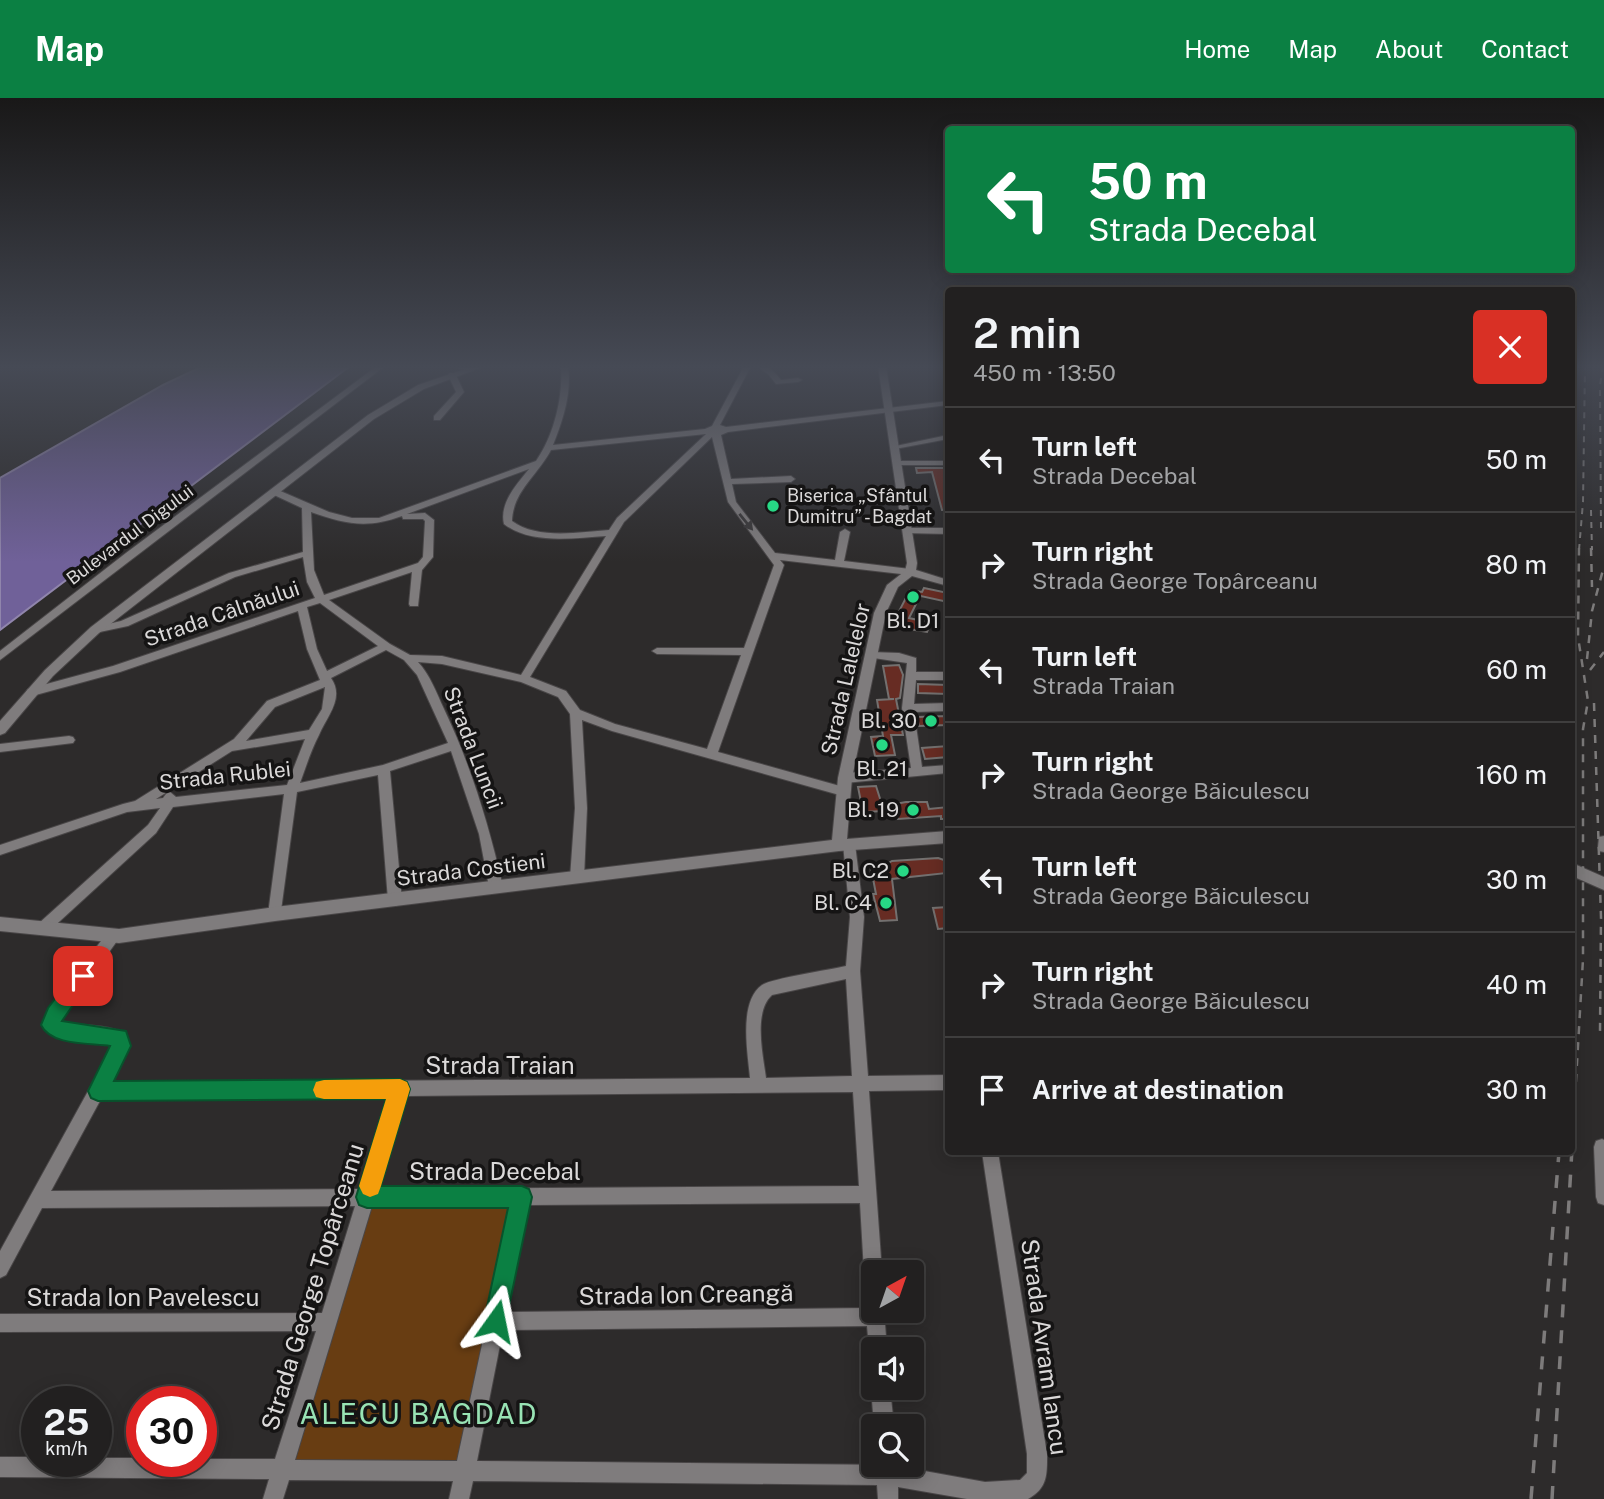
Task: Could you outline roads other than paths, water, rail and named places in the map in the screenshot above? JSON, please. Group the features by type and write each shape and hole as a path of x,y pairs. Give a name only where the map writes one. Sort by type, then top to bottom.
{"street":[{"name":"Bulevardul Digului","path":"0,656 294,431"},
{"path":"0,730 68,653 95,630 354,431"},
{"path":"553,431 547,448 512,500 507,516 510,526 529,532 562,535 612,533"},
{"path":"547,448 719,431"},
{"path":"892,431 909,531 912,563 910,572"},
{"path":"711,754 778,568 774,556 734,505 714,432"},
{"path":"524,679 612,533 631,507 714,432"},
{"path":"895,447 945,438"},
{"path":"391,518 538,463"},
{"path":"898,463 945,463"},
{"path":"727,482 791,479"},
{"path":"275,492 306,509 363,522 421,516 430,520 428,557 415,580 414,604"},
{"path":"306,509 313,585 322,600"},
{"path":"909,531 945,531"},
{"path":"839,564 845,532"},
{"path":"95,630 124,624 232,575 309,553"},
{"path":"774,556 945,577"},
{"name":"Strada Câlnăului","path":"32,692 116,669 422,565"},
{"path":"910,572 945,582"},
{"name":"Strada Lalelelor","path":"844,845 844,785 884,602 893,584 910,572"},
{"name":"Strada Luncii","path":"322,600 386,646 408,658 422,673 455,745 485,834 496,887"},
{"path":"275,914 291,789 313,734 328,709 331,693 312,649 302,606"},
{"path":"138,805 231,747 271,704 326,679 386,646"},
{"path":"657,651 748,652"},
{"path":"871,656 910,659 913,664 908,708 917,771"},
{"path":"408,658 442,660 524,679 562,694 576,713 612,727 711,754 844,785 917,771 945,769"},
{"path":"911,676 945,676"},
{"path":"908,708 945,708"},
{"path":"576,713 581,808 578,877"},
{"path":"231,747 313,734"},
{"path":"0,748 69,740"},
{"name":"Strada Rublei","path":"0,850 138,805 291,789 384,769 455,745"},
{"path":"384,769 395,900"},
{"path":"43,928 152,829 168,802 174,783"},
{"name":"Strada Costieni","path":"0,924 112,937 275,914 844,845 945,837"},
{"path":"1604,841 1604,847"},
{"path":"844,845 857,916 853,971 872,1260"},
{"path":"1575,870 1604,884"},
{"path":"0,1269 121,1046 119,1038 54,1028 51,1020 112,937"},
{"path":"758,1086 754,1013 758,997 768,989 853,971"},
{"path":"860,1084 945,1082"},
{"name":"Strada Traian","path":"98,1091 860,1084"},
{"name":"Strada George Topârceanu","path":"273,1499 400,1089"},
{"path":"1602,1147 1604,1197"},
{"name":"Strada Avram Iancu","path":"919,1477 985,1492 1010,1493 1025,1490 1037,1477 1037,1454 990,1155"},
{"name":"Strada Decebal","path":"38,1200 869,1194"},
{"path":"459,1499 522,1197"},
{"name":"Strada Ion Creangă","path":"496,1321 861,1314"},
{"name":"Strada Ion Pavelescu","path":"0,1323 328,1322"},
{"path":"0,1467 282,1471 861,1470"},
{"path":"888,1477 888,1499"}],"railway":[{"path":"1579,550 1584,431"},
{"path":"1600,431 1601,528"},
{"path":"1591,510 1592,550"},
{"path":"1575,1098 1583,959 1583,729 1588,701 1578,637 1579,548"},
{"path":"1591,548 1592,587"},
{"path":"1587,659 1592,611 1604,566"},
{"path":"1590,670 1604,652"},
{"path":"1594,703 1601,917 1600,1032"},
{"path":"1531,1499 1559,1155"},
{"path":"1552,1499 1572,1155"}],"place":[{"name":"Biserica „Sfântul Dumitru” - Bagdat","path":"773,506"},
{"name":"Bl. D1","path":"913,597"},
{"name":"Bl. 30","path":"931,721"},
{"name":"Bl. 21","path":"882,745"},
{"name":"Bl. 19","path":"913,810"},
{"name":"Bl. C2","path":"903,871"},
{"name":"Bl. C4","path":"886,903"}],"district":[{"name":"ALECU BAGDAD","path":"419,1414"}]}
